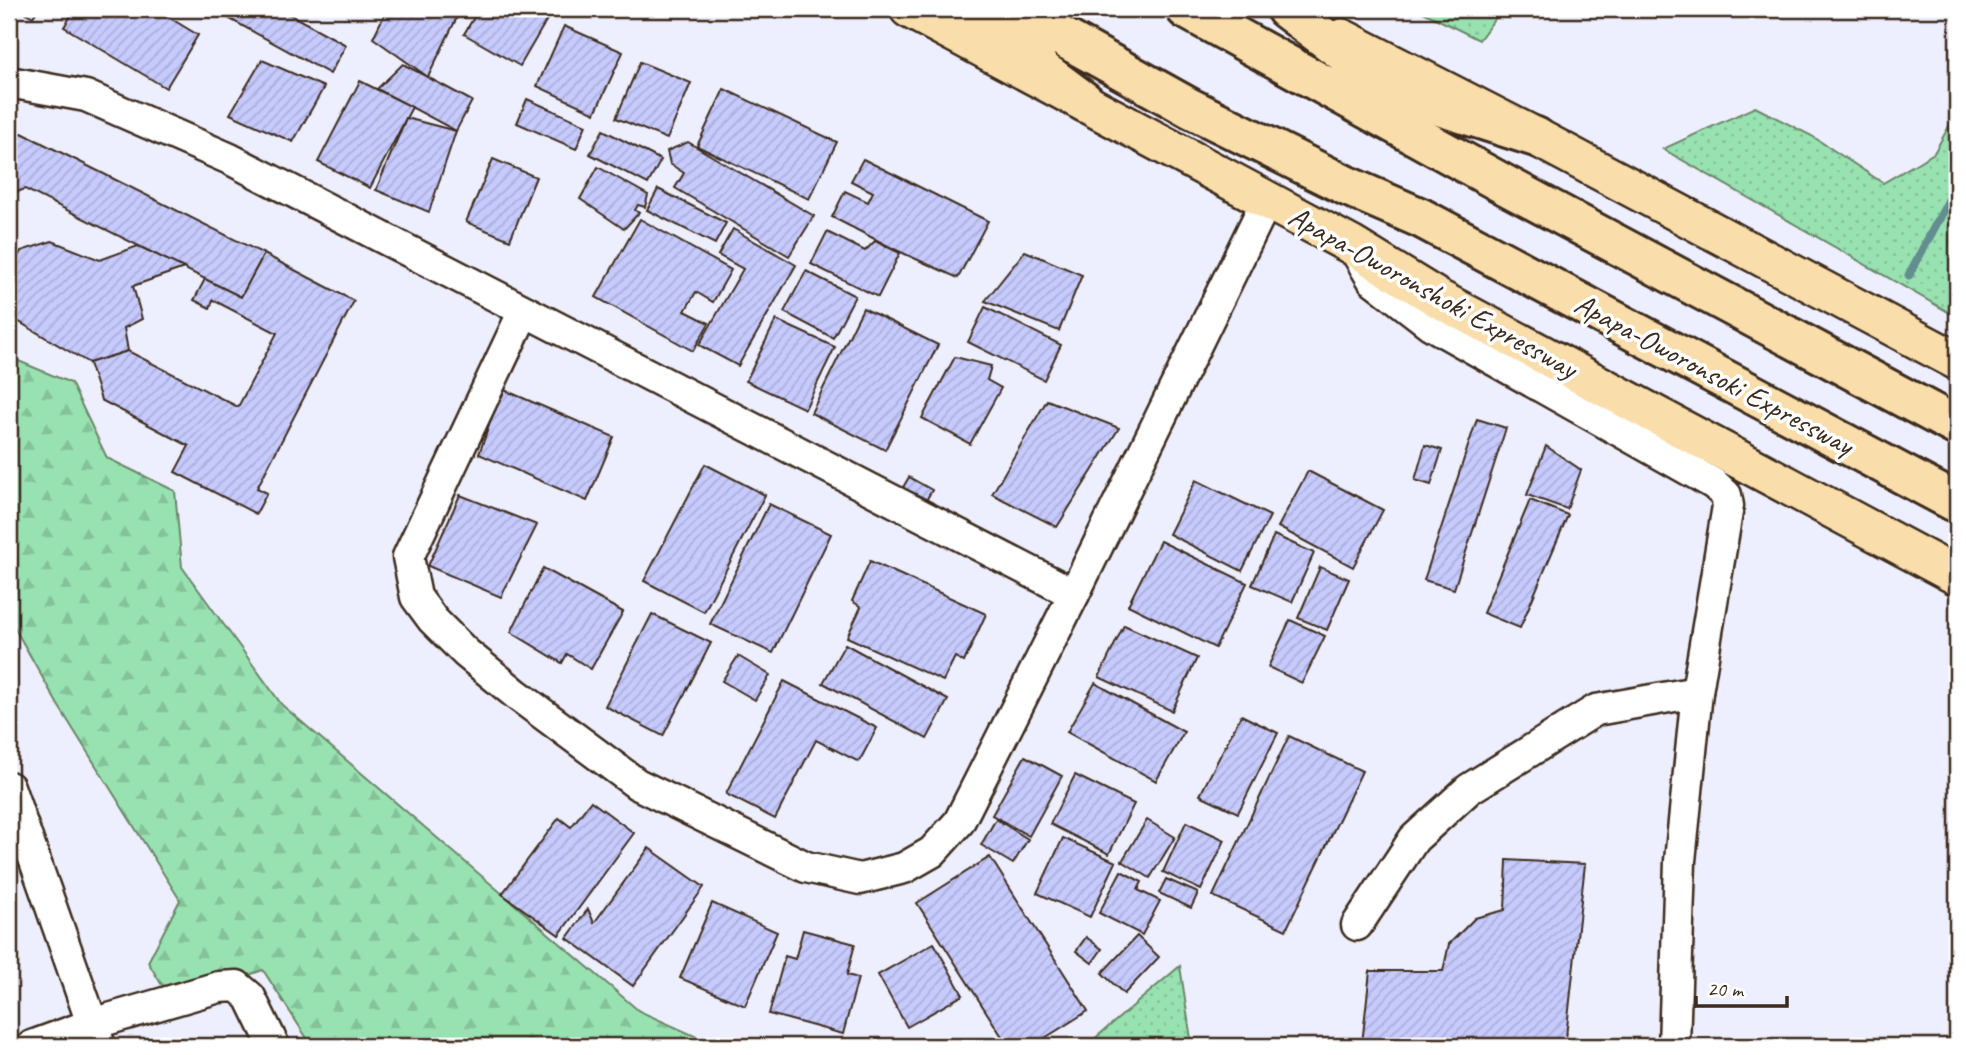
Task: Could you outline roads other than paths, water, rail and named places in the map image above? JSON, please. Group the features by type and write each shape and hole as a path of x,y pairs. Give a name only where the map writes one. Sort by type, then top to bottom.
{"highway":[{"path":"938,9 969,15 1190,108"},
{"name":"Apapa-Oworonshoki Expressway","path":"1012,9 1190,108 1471,244"},
{"path":"1186,9 1507,186 1957,426"},
{"path":"1285,9 1399,95 1507,186"},
{"path":"969,15 1084,103"},
{"path":"1254,45 1399,95 1536,137"},
{"name":"Apapa-Oworonsoki Expressway","path":"1471,244 1957,503"}],"main road":[{"name":"Apapa-Oworonshoki Expressway","path":"909,9 1352,245 1440,299 1957,576"},
{"path":"1285,9 1536,137 1957,361"}],"street":[{"path":"9,82 86,96 230,159 1074,594"},
{"path":"524,311 408,557 416,597 433,620 466,653 516,694 637,784 806,867 860,879 904,868 932,852 959,822 1267,200"},
{"path":"1352,245 1373,280 1430,324 1714,484 1726,495 1728,506 1697,692 1680,861 1674,1046"},
{"path":"1357,925 1414,839 1469,789 1596,710 1697,692"},
{"path":"9,787 96,1035"},
{"path":"32,1046 96,1035 219,988 237,986 250,997 274,1046"}],"waterway":[{"path":"1909,275 1957,185"}]}
